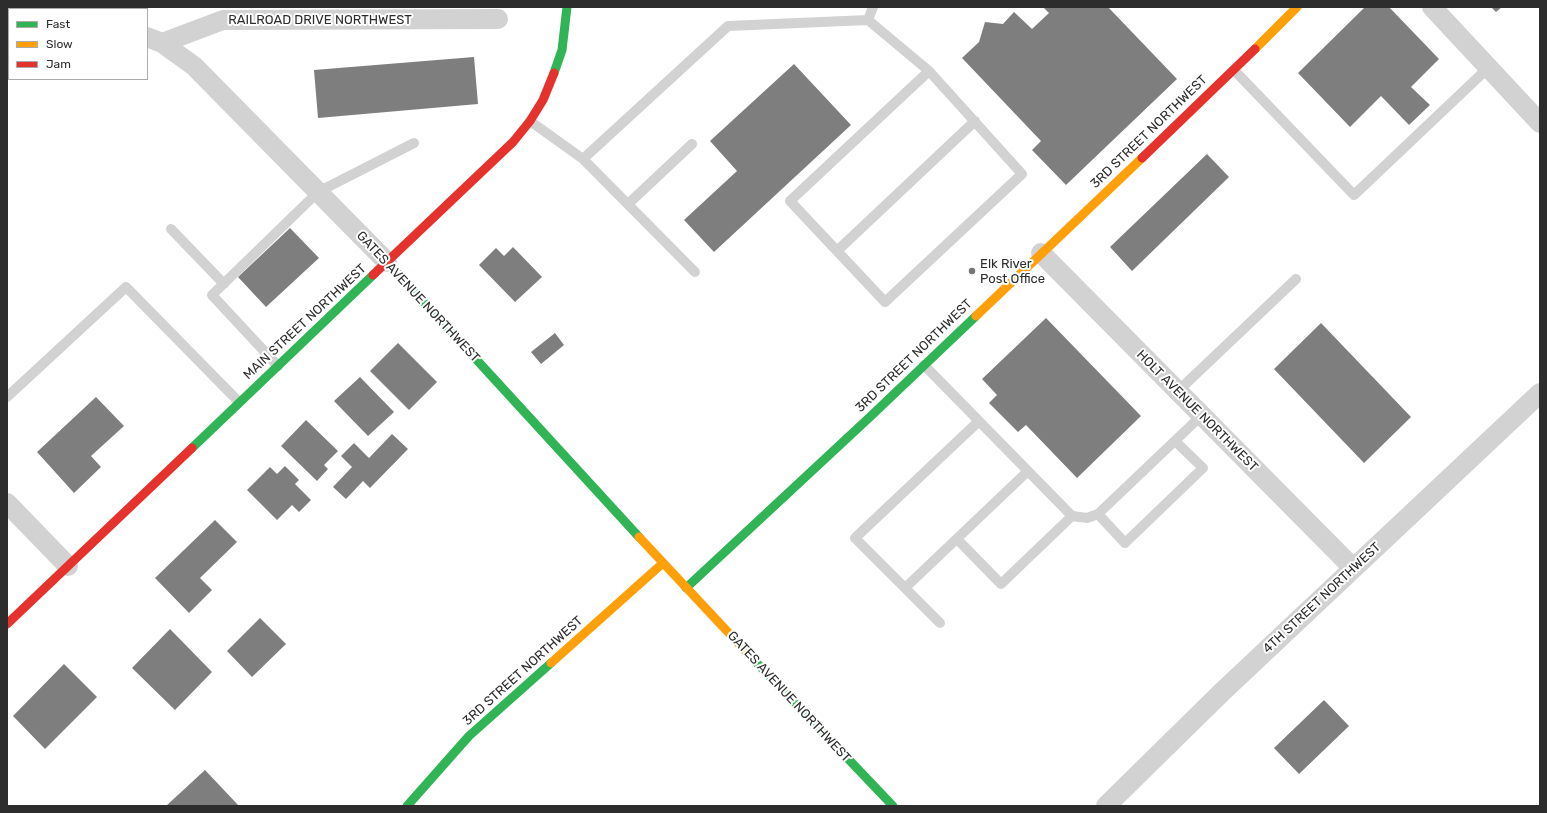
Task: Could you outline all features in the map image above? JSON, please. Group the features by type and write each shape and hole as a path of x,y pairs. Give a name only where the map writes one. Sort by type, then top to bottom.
{"street":[{"name":"MAIN STREET NORTHWEST","path":"7,624 498,157 530,121 543,100 562,50 567,7"},
{"name":"3RD STREET NORTHWEST","path":"686,588 924,365 1234,70 1297,7"},
{"path":"1432,7 1540,123"},
{"name":"RAILROAD DRIVE NORTHWEST","path":"154,40 223,20 498,19"},
{"name":"GATES AVENUE NORTHWEST","path":"154,40 194,66 387,262 686,588 893,806"},
{"name":"HOLT AVENUE NORTHWEST","path":"1041,253 1353,568"},
{"name":"4TH STREET NORTHWEST","path":"1106,806 1222,692 1540,393"},
{"path":"7,503 68,566"},
{"name":"3RD STREET NORTHWEST","path":"407,806 469,736 663,563"}],"lane":[{"path":"868,20 872,7"},
{"path":"583,159 728,26 868,20 929,71 1022,174 885,302 790,202 929,71"},
{"path":"1234,70 1354,195 1488,68"},
{"path":"530,121 583,159 696,272"},
{"path":"837,251 975,121"},
{"path":"278,366 212,295 318,192 414,143"},
{"path":"628,204 692,144"},
{"path":"171,229 224,284"},
{"path":"1177,392 1296,279"},
{"path":"7,397 126,287 239,402"},
{"path":"924,365 1072,516 1087,518 1098,514 1201,416"},
{"path":"940,623 855,538 979,421"},
{"path":"1098,514 1126,543 1203,468 1175,441"},
{"path":"905,588 1028,471"},
{"path":"957,539 1001,584 1072,516"}],"building":[{"path":"1043,7 1108,7 1177,79 1066,185 1032,150 1041,141 962,58 979,42 985,22 1003,24 1014,12 1032,29 1049,13"},
{"path":"1365,7 1389,7 1439,59 1411,87 1430,105 1409,125 1381,96 1350,127 1298,73"},
{"path":"1491,7 1502,7 1496,12"},
{"path":"474,57 478,104 318,118 314,70"},
{"path":"794,64 851,125 714,252 684,220 737,171 710,141"},
{"path":"1207,154 1229,177 1132,271 1110,247"},
{"path":"290,228 319,258 266,307 238,277"},
{"path":"513,247 542,277 515,302 479,265 496,248 504,256"},
{"path":"1046,318 1141,416 1077,478 1026,425 1018,432 989,403 997,395 982,379"},
{"path":"1321,323 1411,417 1364,463 1274,369"},
{"path":"555,333 564,345 541,364 531,352"},
{"path":"398,343 437,382 409,410 370,371"},
{"path":"360,377 394,412 368,436 334,401"},
{"path":"96,397 124,426 91,456 101,467 74,493 37,452"},
{"path":"306,420 338,451 324,465 328,469 317,481 281,446"},
{"path":"392,434 408,449 370,488 363,481 346,499 333,487 352,467 341,456 354,443 369,458"},
{"path":"285,466 299,480 295,484 311,500 299,512 292,505 277,520 247,490 270,467 277,474"},
{"path":"215,520 237,542 200,578 212,590 189,613 155,578"},
{"path":"260,618 286,644 252,677 227,651"},
{"path":"170,629 212,672 175,710 132,668"},
{"path":"64,664 97,697 45,749 13,716"},
{"path":"1324,700 1349,726 1299,774 1274,748"},
{"path":"205,770 239,806 166,806"}],"traffic: fast":[{"path":"554,73 562,50 567,7"},
{"path":"387,262 639,537"},
{"path":"192,448 373,275"},
{"path":"686,588 976,316"},
{"path":"754,660 893,806"},
{"path":"407,806 469,736 551,663"}],"traffic: slow":[{"path":"1255,49 1297,7"},
{"path":"976,316 1142,158"},
{"path":"639,537 754,660"},
{"path":"551,663 663,563"}],"traffic: jam":[{"path":"1142,158 1255,49"},
{"path":"373,275 513,142 530,121 543,100 554,73"},
{"path":"7,624 192,448"}],"place":[{"name":"Elk River Post Office","path":"972,271"}]}
